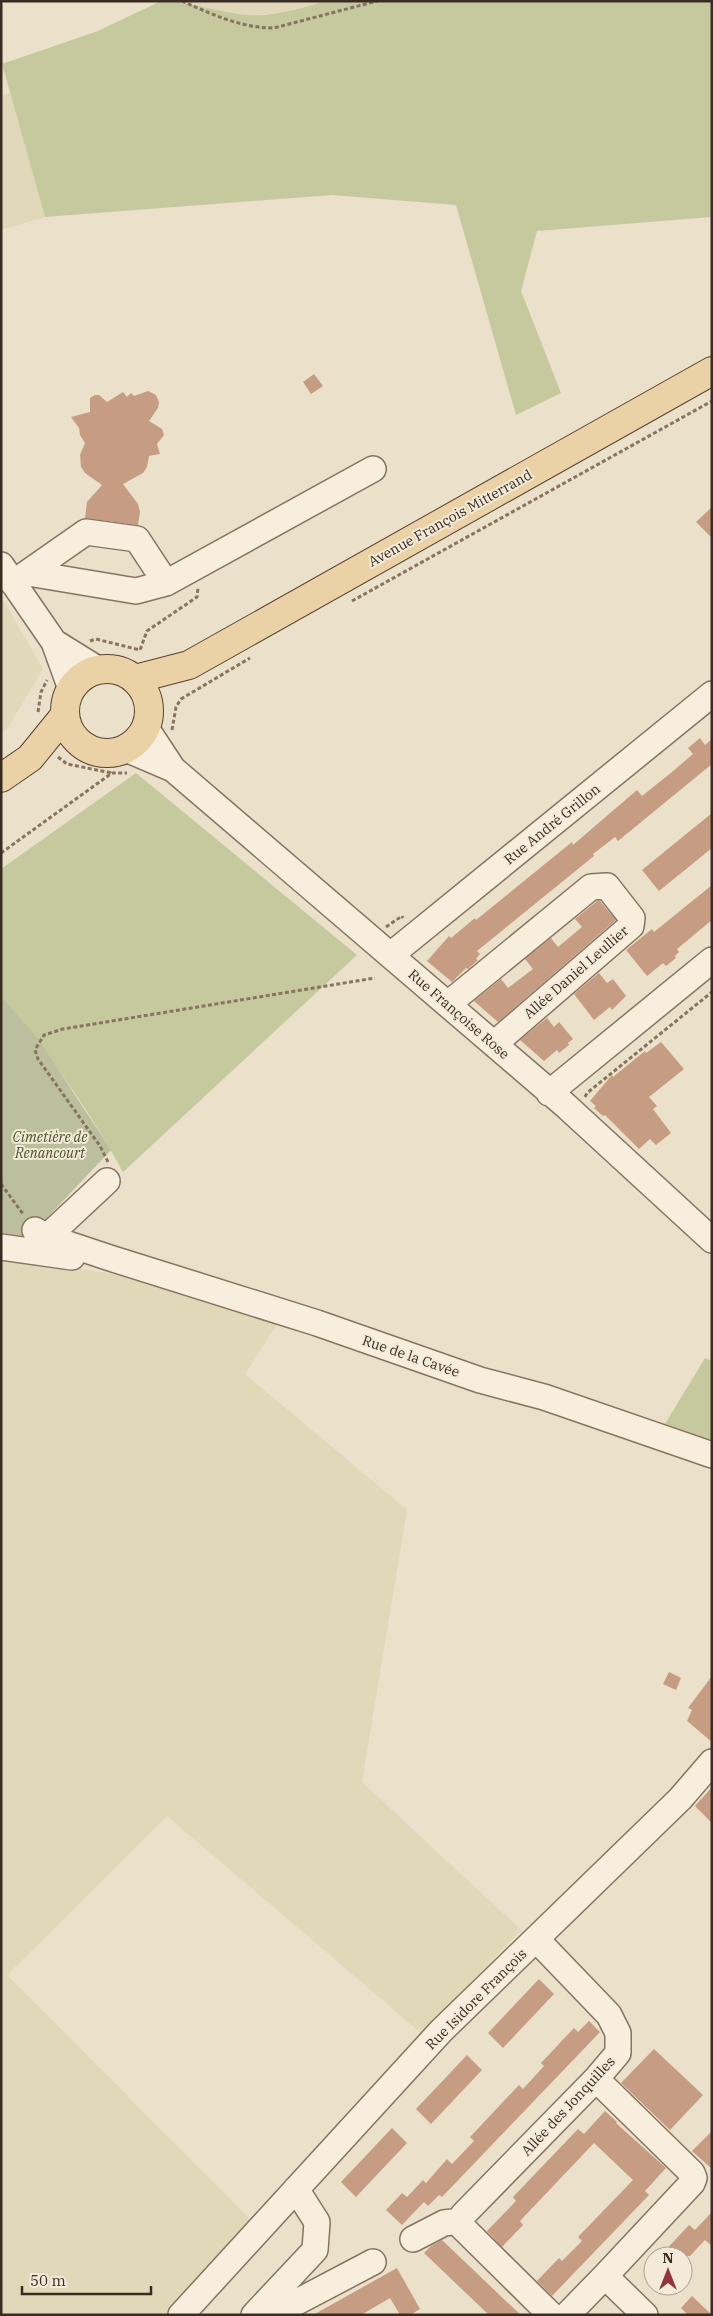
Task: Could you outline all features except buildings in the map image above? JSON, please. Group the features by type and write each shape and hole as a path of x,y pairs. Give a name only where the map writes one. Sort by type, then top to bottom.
{"main road":[{"name":"Avenue François Mitterrand","path":"135,679 189,665 712,371"},
{"name":"Avenue François Mitterrand","path":"156,724 169,685 189,665"},
{"path":"1,778 30,758 69,750 106,754 126,749 156,724 148,696 135,679 120,670 99,670 83,676 61,694 30,758"},
{"path":"61,694 72,734 69,750"}],"street":[{"path":"14,573 136,590 166,583 373,469"},
{"path":"14,573 86,532 137,539 166,583"},
{"path":"14,573 54,642 61,694"},
{"path":"54,642 99,670"},
{"name":"Rue André Grillon","path":"392,954 712,694"},
{"path":"156,724 173,769"},
{"path":"126,749 173,769"},
{"name":"Rue Françoise Rose","path":"173,769 392,954 565,1105 712,1240"},
{"name":"Allée Daniel Leullier","path":"448,1004 591,887 607,886 632,918 631,926 494,1044"},
{"path":"549,1093 712,960"},
{"path":"41,1234 107,1181"},
{"path":"41,1234 110,1258"},
{"path":"1,1247 65,1256 110,1258"},
{"name":"Rue de la Cavée","path":"110,1258 317,1323 480,1380 544,1397 712,1455"},
{"name":"Rue Isidore François","path":"181,2315 441,2032 680,1799 712,1762"},
{"name":"Allée des Jonquilles","path":"461,2220 463,2215 596,2080 618,2053 618,2034 609,2015 536,1939"},
{"path":"596,2080 703,2182"},
{"path":"568,2315 692,2183 703,2182"},
{"path":"258,2311 315,2250 317,2222 296,2189"},
{"path":"413,2238 444,2223 461,2220 462,2227 551,2315"},
{"path":"258,2311 278,2312 373,2262"},
{"path":"605,2276 645,2315"}],"path":[{"path":"182,1 224,19 258,28 274,28 377,1"},
{"path":"346,604 712,401"},
{"path":"86,642 96,639 140,650 147,631 197,596 198,582 192,568"},
{"path":"156,724 176,707 181,699 252,657"},
{"path":"37,714 41,692 61,694"},
{"path":"69,750 68,764 112,773 136,774"},
{"path":"1,853 112,773"},
{"path":"107,1181 112,1170 100,1146 38,1059 35,1050 44,1035 63,1030 375,978"},
{"path":"582,1103 587,1093 712,992"},
{"path":"1,1184 41,1234"}],"shaded area":[{"path":"178,1 326,1 279,14 240,15"},
{"path":"10,93 45,217 1,230 1,95"},
{"path":"1,596 43,669 7,729 1,733"},
{"path":"1,1257 126,1276 277,1324 245,1374 407,1510 362,1782 521,1930 421,2033 167,1816 7,1975 257,2226 181,2315 1,2315"}],"green space":[{"path":"161,1 181,2 228,12 260,15 283,12 326,1 712,1 712,217 537,231 521,291 561,393 516,415 456,205 332,195 45,217 2,64 98,31"},
{"path":"136,773 357,955 123,1172 96,1126 66,1081 1,996 1,869"},
{"name":"Cimetière de Renancourt","path":"1,996 39,1040 111,1150 28,1238 1,1234"},
{"path":"705,1358 712,1361 712,1442 665,1424"}]}
